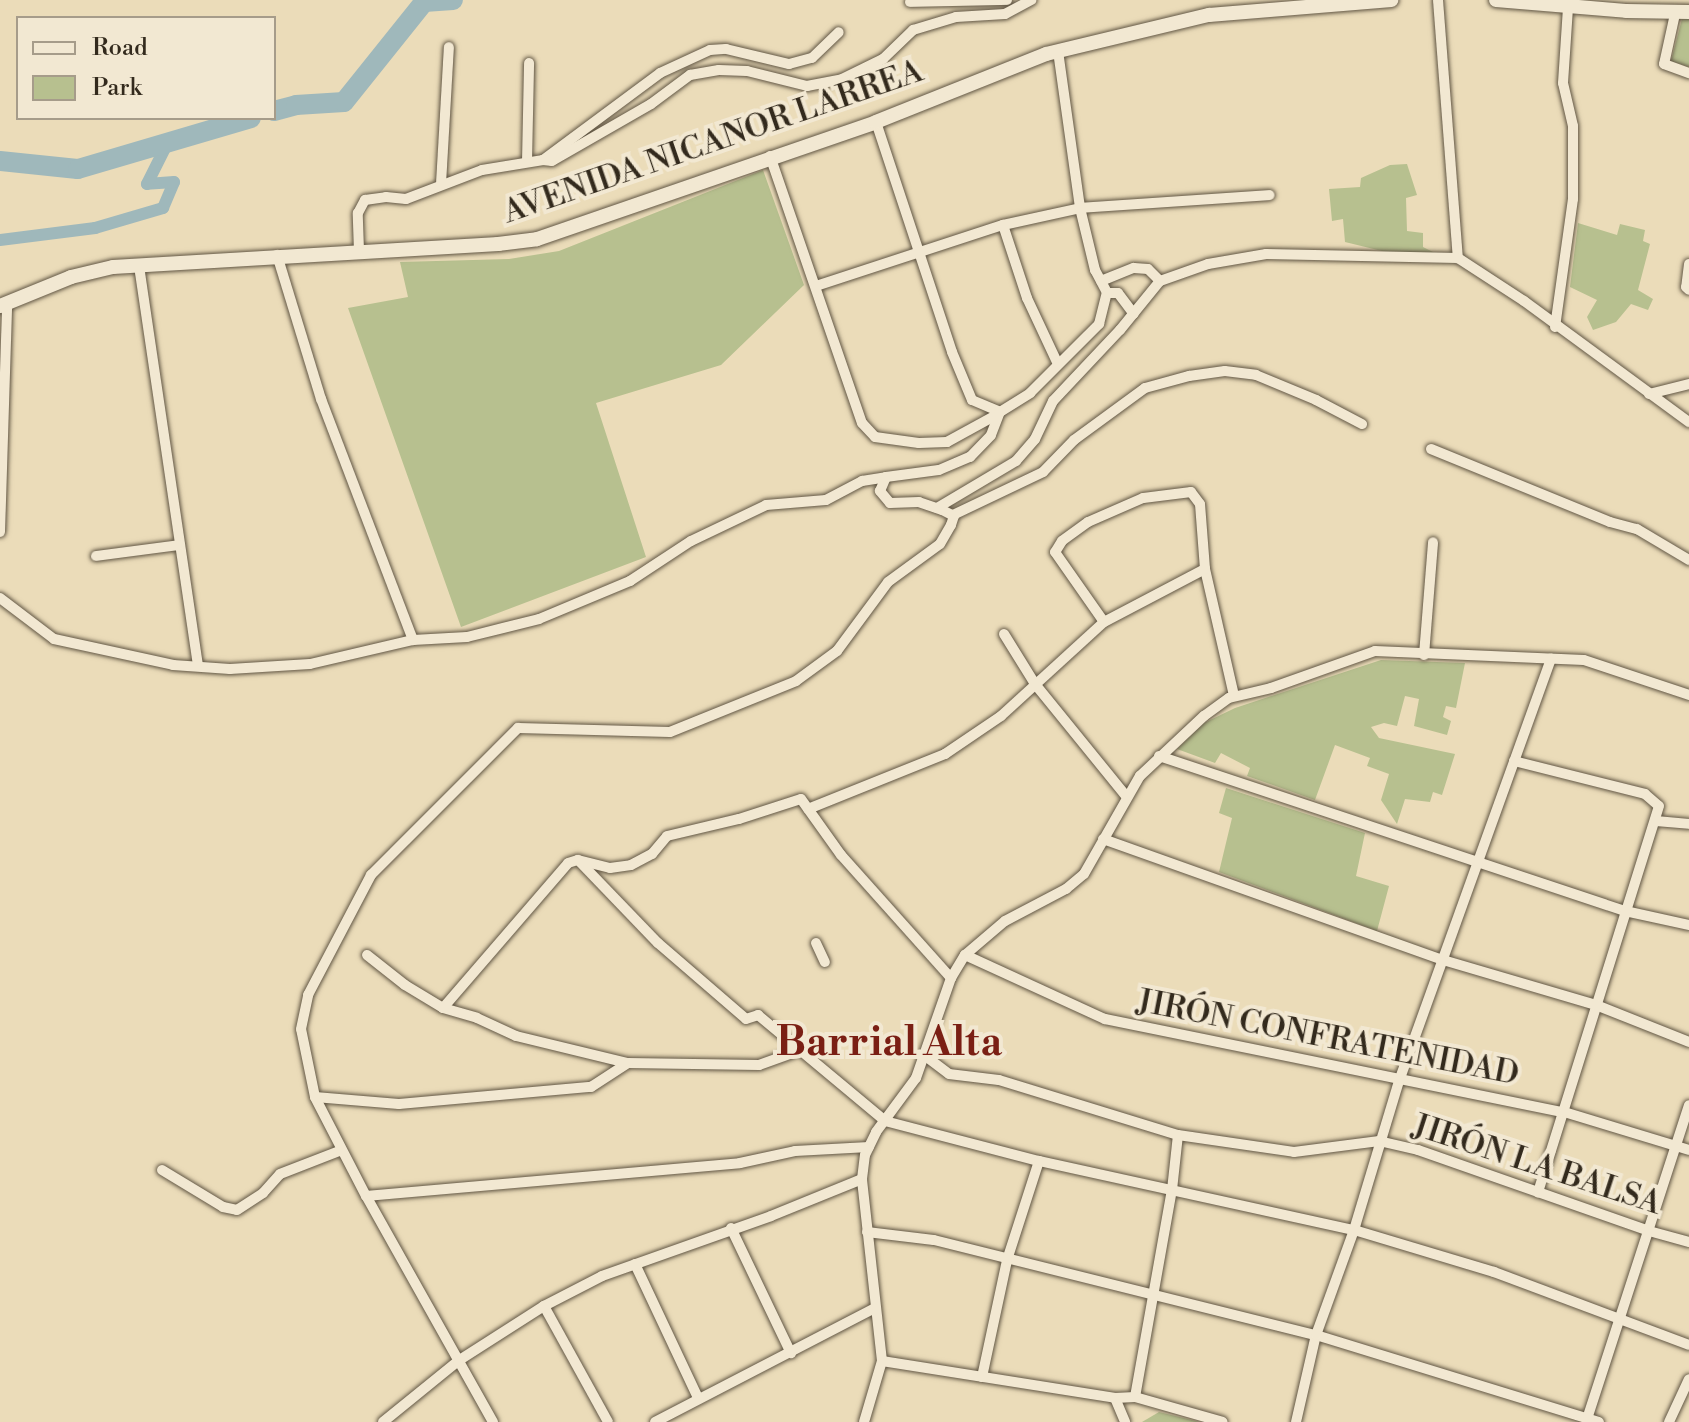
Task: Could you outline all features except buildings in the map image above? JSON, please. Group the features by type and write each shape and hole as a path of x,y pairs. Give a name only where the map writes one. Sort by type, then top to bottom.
{"main road":[{"name":"AVENIDA NICANOR LARREA","path":"4,304 71,277 113,267 498,244 537,239 770,156 876,122 1058,51 1209,15 1391,0"},
{"path":"1496,0 1682,13"}],"street":[{"path":"910,2 1007,0"},
{"path":"359,251 358,213 365,200 386,197 406,199 482,170 552,161 651,104 690,75 719,70 747,71 807,86 842,79 883,59 913,30 956,17 1005,14 1031,0"},
{"path":"1438,0 1458,258"},
{"path":"1555,327 1573,199 1573,126 1563,83 1568,7"},
{"path":"1682,13 1664,64 1689,73"},
{"path":"543,160 675,64 710,50 726,49 789,64 812,58 839,32"},
{"path":"441,184 449,47"},
{"path":"770,156 862,423 875,437 919,443 947,442 1030,393 1057,362 1099,324 1107,293 1080,208 1058,51"},
{"path":"527,162 529,63"},
{"path":"876,122 952,352 972,400 1000,412"},
{"path":"816,286 1003,225 1080,208 1270,195"},
{"path":"1003,225 1027,298 1057,362"},
{"path":"937,508 1016,461 1035,439 1053,401 1134,314 1160,281 1208,264 1266,254 1458,258 1524,301 1555,327 1689,422"},
{"path":"277,255 321,399 413,640"},
{"path":"1689,264 1686,287 1689,290"},
{"path":"139,266 165,423 179,545 198,664"},
{"path":"1101,281 1134,268 1148,269 1160,281"},
{"path":"1107,293 1118,293 1134,314"},
{"path":"0,532 4,304"},
{"path":"493,1422 366,1196 315,1097 301,1029 308,995 371,875 518,728 670,732 796,681 837,651 888,582 940,544 953,515 1043,472 1074,440 1145,388 1189,376 1225,371 1256,375 1316,400 1362,424"},
{"path":"1649,394 1689,384"},
{"path":"0,598 54,639 173,665 198,664 230,669 310,664 413,640 467,637 539,619 630,581 691,541 766,505 826,500 862,481 939,470 970,457 991,435 1000,412"},
{"path":"1431,449 1610,522 1637,529 1689,560"},
{"path":"886,477 880,491 890,503 919,502 953,515"},
{"path":"1104,622 1055,552 1073,530 1088,522 1143,498 1191,492 1200,504 1205,569 1234,696"},
{"path":"1424,655 1433,542"},
{"path":"96,556 179,545"},
{"path":"808,809 945,754 1001,716 1104,622 1205,569"},
{"path":"1004,634 1035,684 1126,796"},
{"path":"864,1422 882,1361 862,1179 869,1147 916,1078 951,978 965,955 978,940 1005,921 1066,889 1084,874 1126,796 1159,756 1204,716 1234,696 1271,688 1375,651 1584,660 1611,666 1689,695"},
{"path":"1296,1422 1316,1335 1354,1230 1399,1081 1551,659"},
{"path":"1159,756 1625,911 1689,925"},
{"path":"1514,761 1645,794 1659,806 1538,1192"},
{"path":"443,1008 568,863 578,860 610,868 631,865 652,854 667,836 739,819 801,799 841,855 951,978"},
{"path":"1656,821 1689,824"},
{"path":"1103,839 1443,960 1596,1005 1689,1042"},
{"path":"578,860 658,943 746,1019 758,1015 885,1121 1039,1161 1354,1230 1494,1272 1689,1345"},
{"path":"816,943 825,962"},
{"path":"367,955 443,1008 477,1018 516,1036 628,1063 759,1065 801,1050"},
{"name":"JIRÓN CONFRATENIDAD","path":"965,955 1105,1019 1564,1112 1689,1150"},
{"name":"JIRÓN LA BALSA","path":"924,1055 949,1074 999,1080 1178,1135 1294,1152 1379,1141 1418,1150 1649,1231 1689,1242"},
{"path":"315,1097 399,1104 591,1087 628,1063"},
{"path":"867,1232 934,1240 1007,1260 1155,1293 1316,1335 1593,1421 1621,1320 1689,1105"},
{"path":"1135,1397 1172,1190 1178,1135"},
{"path":"366,1196 740,1163 795,1151 869,1147"},
{"path":"162,1170 223,1207 237,1210 263,1193 280,1174 342,1150"},
{"path":"982,1377 1007,1260 1039,1161"},
{"path":"383,1422 458,1361 544,1306 602,1276 771,1216 862,1179"},
{"path":"731,1228 791,1353"},
{"path":"635,1264 698,1398"},
{"path":"544,1306 608,1422"},
{"path":"655,1422 875,1308"},
{"path":"882,1361 1115,1398 1135,1397 1223,1422"},
{"path":"1669,1422 1689,1379"},
{"path":"1115,1398 1125,1422"}],"green space":[{"path":"1682,19 1689,19 1689,67 1671,61"},
{"path":"1407,164 1417,195 1406,198 1407,231 1423,233 1423,247 1435,253 1390,253 1345,242 1343,219 1332,221 1329,189 1360,187 1361,178 1390,165"},
{"path":"763,170 804,285 721,365 596,403 646,557 461,627 348,308 408,297 400,262 509,259 559,251"},
{"path":"1578,223 1617,235 1620,224 1645,230 1643,241 1650,244 1638,290 1653,299 1648,310 1631,304 1616,322 1593,330 1587,317 1597,300 1570,287"},
{"path":"1381,660 1465,663 1456,708 1446,706 1443,717 1451,721 1447,735 1414,726 1419,699 1405,696 1397,726 1384,723 1371,727 1379,738 1455,754 1442,795 1433,792 1430,802 1405,799 1397,824 1381,800 1389,774 1367,766 1370,758 1335,745 1315,800 1247,776 1250,768 1221,753 1215,763 1177,749 1204,723 1235,708"},
{"path":"1226,788 1365,833 1356,876 1389,886 1377,931 1219,872 1232,818 1219,813"},
{"path":"1159,1412 1200,1422 1142,1422"}],"waterway":[{"path":"276,110 296,105 344,102 424,2 453,0"},
{"path":"0,161 78,169 244,120"},
{"path":"0,240 95,228 163,208 174,182 147,184 168,142"}],"district":[{"name":"Barrial Alta","path":"889,1043"}]}
